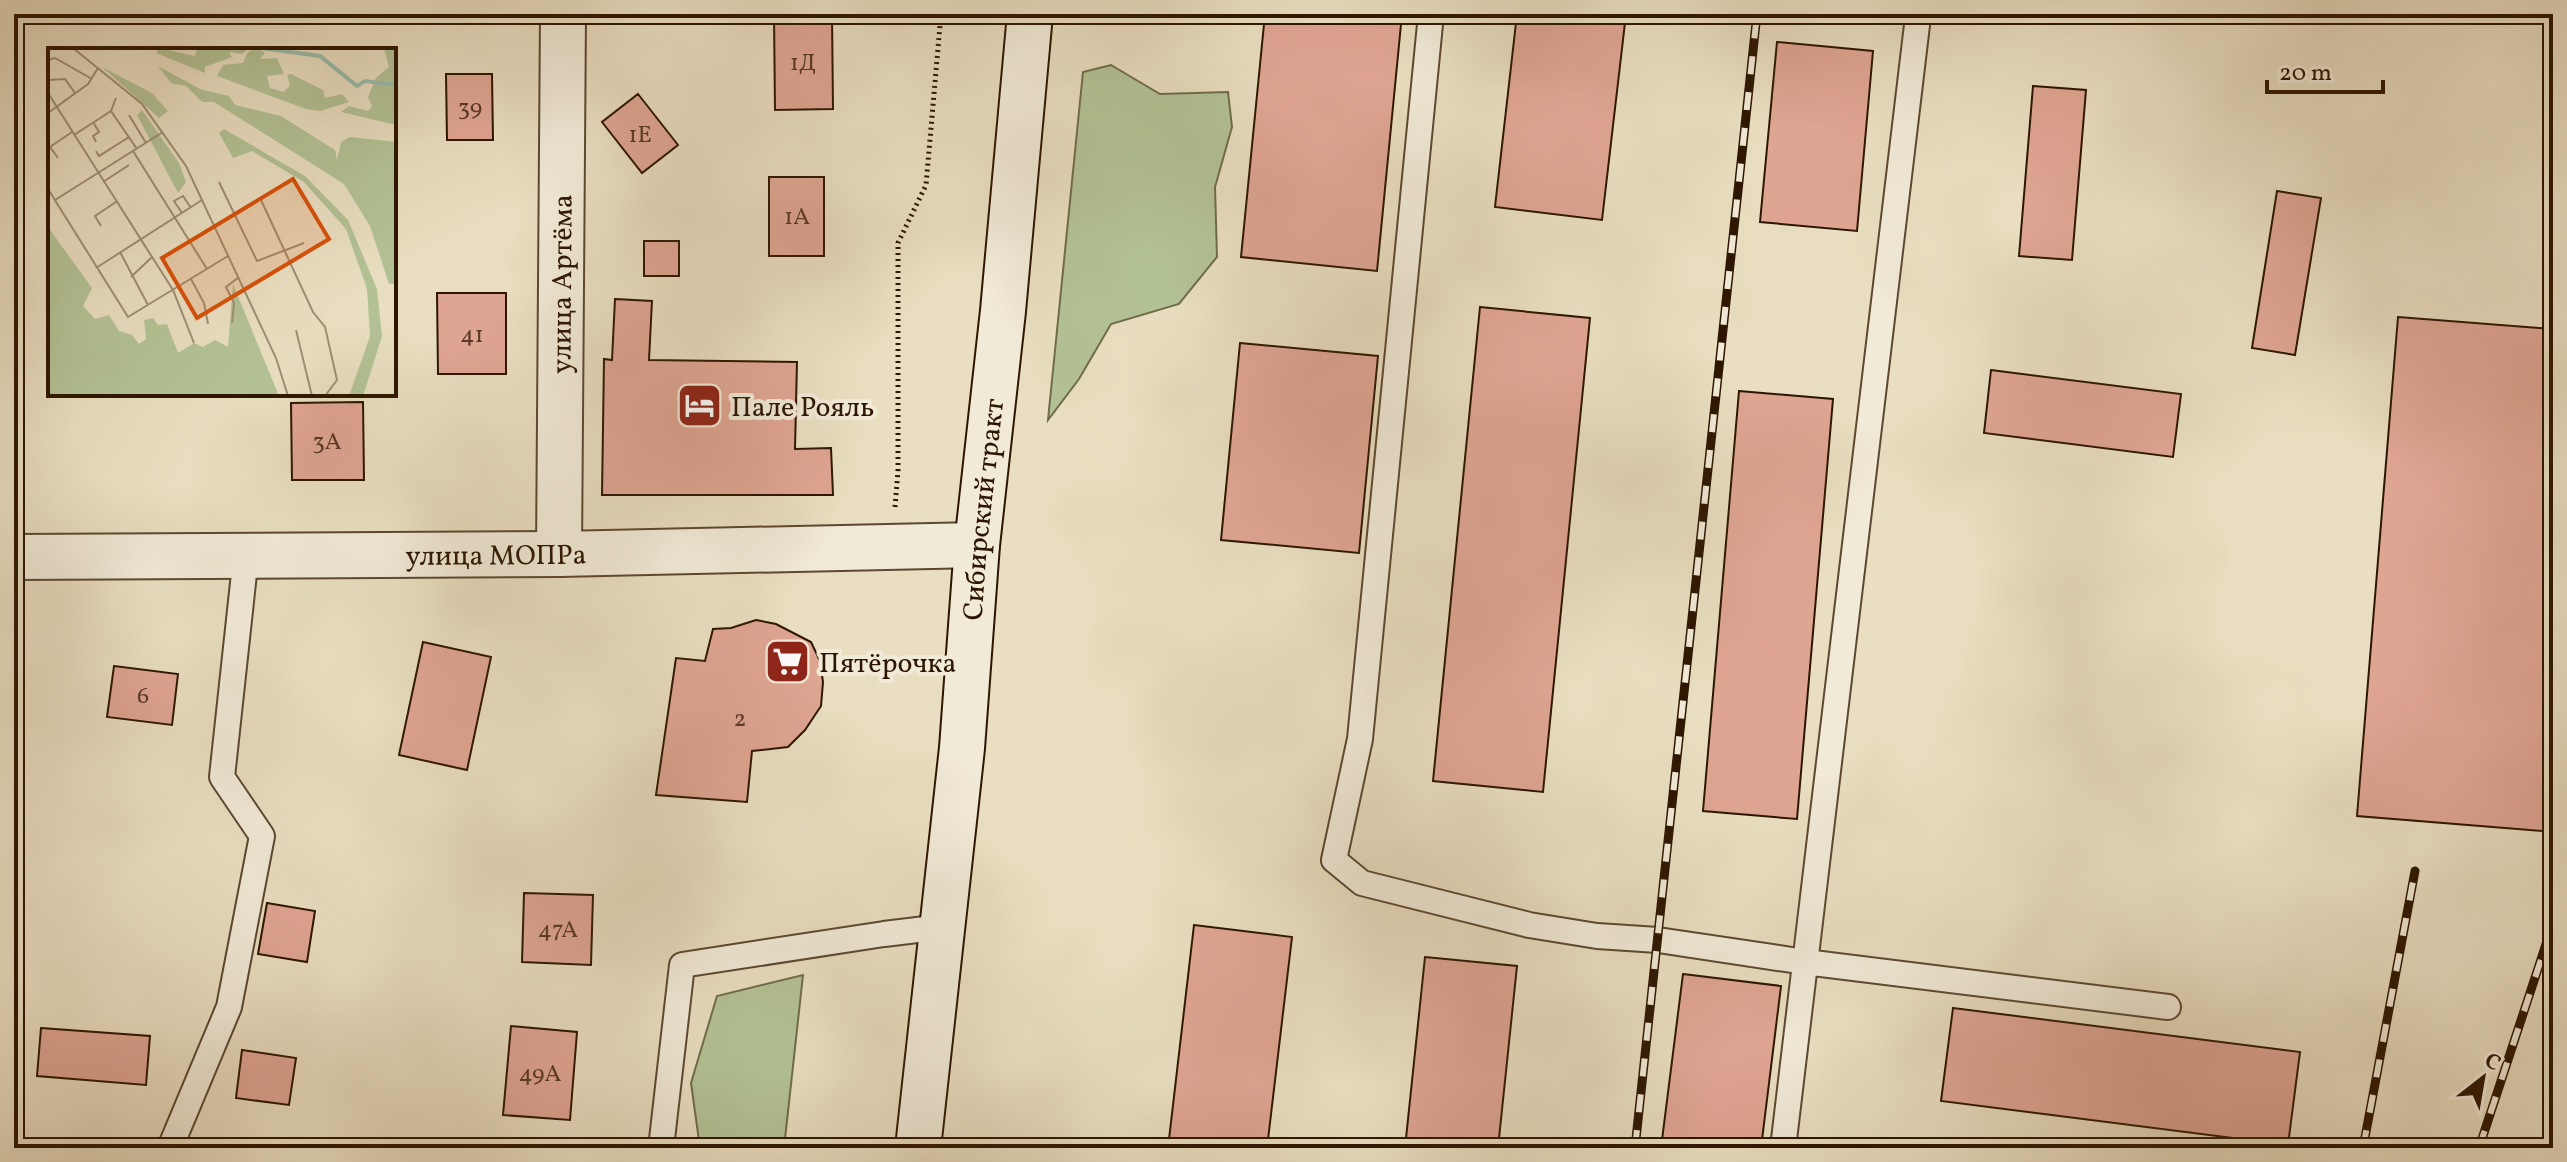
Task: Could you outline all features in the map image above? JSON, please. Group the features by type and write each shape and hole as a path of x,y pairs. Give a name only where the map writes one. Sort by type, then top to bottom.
{"street":[{"name":"улица Артёма","path":"559,554 563,14"},
{"name":"Сибирский тракт","path":"918,1148 962,748 977,545 1003,311 1030,14"},
{"name":"улица МОПРа","path":"14,557 559,554 977,545"}],"lane":[{"path":"1431,14 1360,739 1334,860 1362,883 1529,925 2168,1007"},
{"path":"1783,1148 1917,25"},
{"path":"170,1148 229,1007 262,836 222,777 246,555"},
{"path":"661,1148 682,965 942,927"}],"path":[{"path":"892,547 898,471 898,243 926,185 941,14"}],"green space":[{"path":"1111,65 1160,94 1228,92 1232,127 1215,187 1217,257 1179,304 1111,324 1079,379 1048,420 1083,72"},
{"path":"803,975 784,1148 700,1148 691,1083 717,996"}],"building":[{"path":"774,14 832,14 833,109 775,110"},
{"path":"1265,14 1402,14 1377,271 1241,257"},
{"path":"1517,14 1626,14 1602,220 1495,207"},
{"path":"1777,42 1873,51 1857,231 1760,222"},
{"path":"446,74 492,74 493,140 447,140"},
{"path":"2033,86 2086,90 2072,260 2019,256"},
{"path":"638,94 678,145 642,173 602,122"},
{"path":"769,177 824,177 824,256 769,256"},
{"path":"2277,191 2321,198 2295,355 2252,348"},
{"path":"644,241 679,241 679,276 644,276"},
{"path":"437,293 506,293 506,374 438,374"},
{"name":"Пале Рояль","path":"615,299 652,301 649,360 797,362 795,449 831,448 833,495 602,495 604,359 612,360"},
{"path":"1480,307 1590,318 1543,792 1433,781"},
{"path":"2398,317 2553,329 2553,711 2543,831 2357,816"},
{"path":"1240,343 1378,356 1359,553 1221,540"},
{"path":"1991,370 2181,394 2173,457 1984,433"},
{"path":"1739,391 1833,399 1797,819 1703,811"},
{"path":"363,402 364,480 292,480 291,403"},
{"path":"756,620 776,624 811,642 820,661 823,682 821,706 805,730 788,747 752,751 747,802 656,795 676,658 705,661 713,629 731,628"},
{"path":"423,642 491,657 467,770 399,755"},
{"path":"114,666 178,674 172,725 107,717"},
{"path":"524,893 593,895 591,965 522,962"},
{"path":"267,903 315,911 307,962 258,954"},
{"path":"1194,925 1292,937 1267,1148 1168,1148"},
{"path":"1425,957 1517,966 1498,1148 1405,1148"},
{"path":"1683,974 1781,986 1761,1148 1661,1148"},
{"path":"1953,1008 2300,1052 2288,1145 1941,1101"},
{"path":"511,1026 577,1032 570,1120 503,1115"},
{"path":"41,1028 150,1036 146,1085 37,1076"},
{"path":"242,1050 296,1058 289,1105 236,1098"}],"railway":[{"path":"1635,1148 1757,14"},
{"path":"2363,1148 2415,871"},
{"path":"2479,1148 2553,923"}],"place":[{"name":"Пале Рояль","path":"700,406"},
{"name":"Пятёрочка","path":"788,662"}]}
